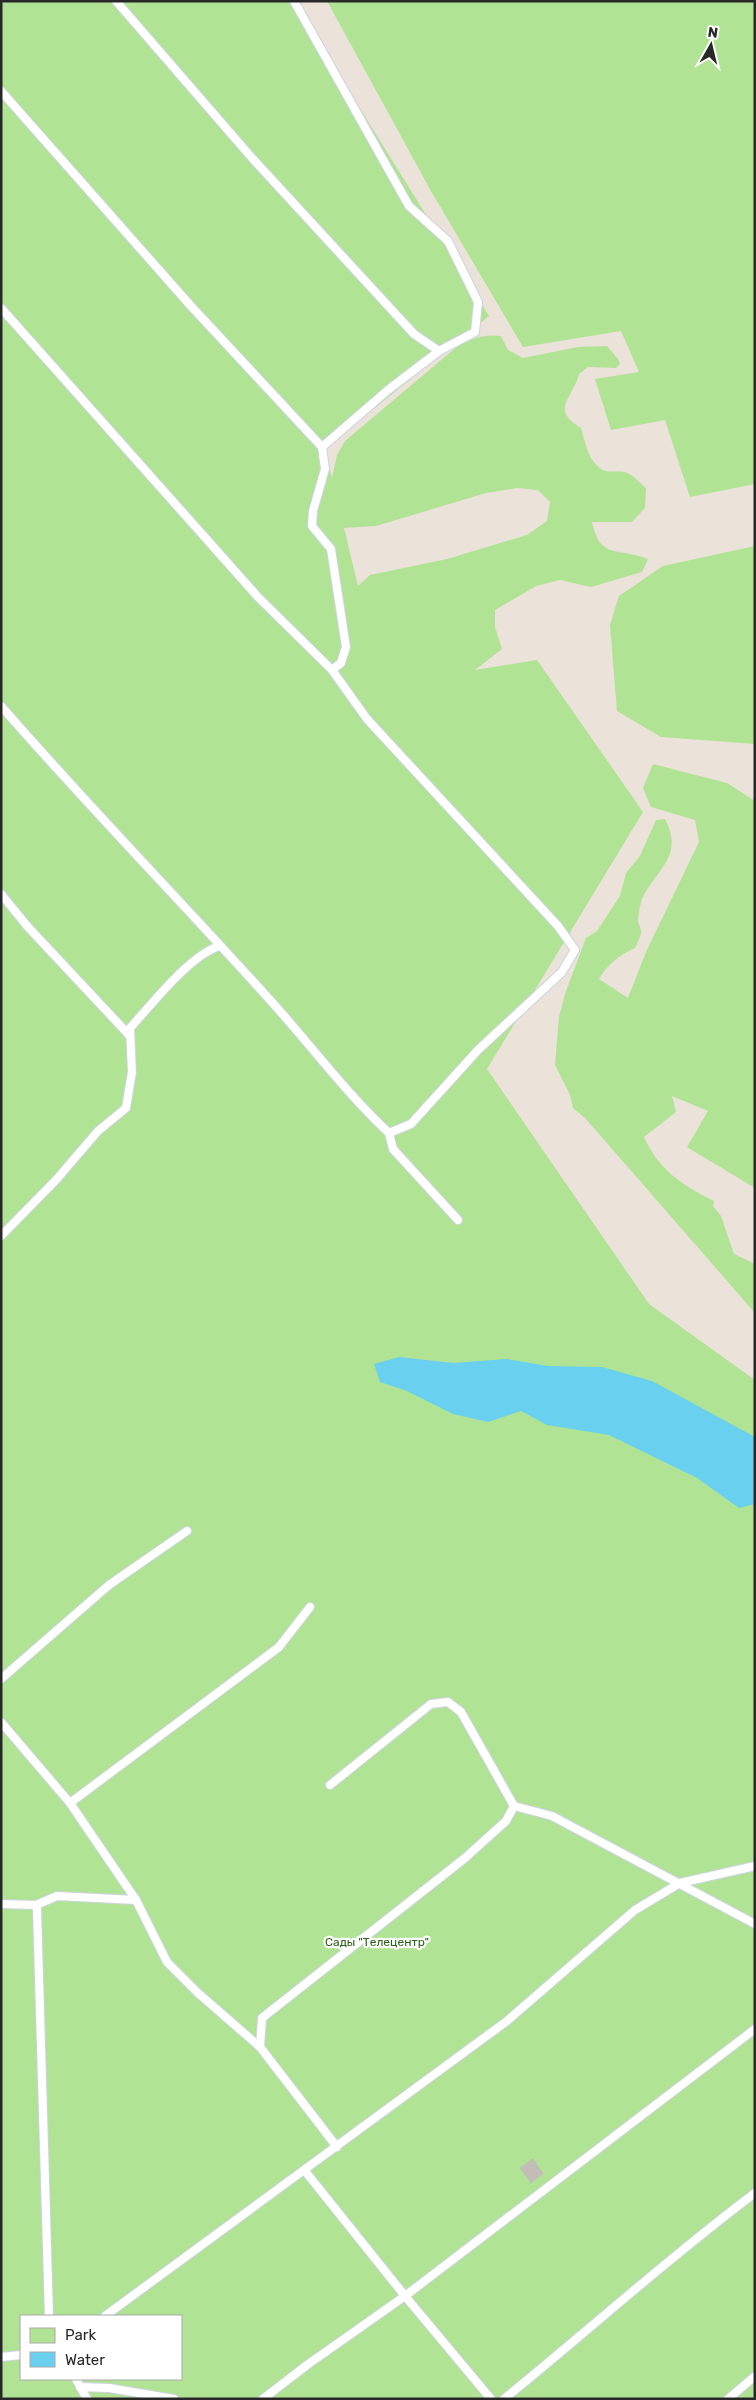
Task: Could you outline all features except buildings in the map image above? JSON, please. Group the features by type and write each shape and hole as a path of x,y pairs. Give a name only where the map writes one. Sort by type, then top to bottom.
{"lane":[{"path":"116,1 252,158 408,327 439,352"},
{"path":"294,1 409,206 448,241 478,302 474,332 439,352 388,390 322,447"},
{"path":"1,91 190,305 322,447 325,469 313,511 312,526 331,549 346,647 341,663 332,670"},
{"path":"1,308 258,597 332,670 367,719 558,926 575,950 562,972 478,1050 411,1124 389,1133"},
{"path":"1,706 75,791 270,1001 360,1106 389,1133 393,1149 458,1220"},
{"path":"1,894 28,927 130,1036"},
{"path":"1,1236 56,1180 98,1131 126,1108 132,1072 130,1028 166,989 206,951 219,946"},
{"path":"1,1679 108,1585 186,1531"},
{"path":"70,1803 279,1648 310,1607"},
{"path":"330,1785 431,1704 448,1702 461,1712 514,1806 552,1816 755,1924"},
{"path":"1,1722 70,1803 136,1900 167,1962 198,1993 260,2047 338,2146"},
{"path":"260,2047 262,2018 465,1858 506,1821 514,1806"},
{"path":"106,2315 507,2021 635,1910 680,1883 755,1866"},
{"path":"1,1904 36,1905 56,1896 136,1900"},
{"path":"36,1905 48,2315"},
{"path":"263,2399 307,2365 405,2296 755,2029"},
{"path":"305,2170 405,2296 491,2399"},
{"path":"504,2399 597,2323 699,2235 755,2193"},
{"path":"1,2357 20,2355"},
{"path":"728,2399 754,2377"},
{"path":"76,2380 87,2399"},
{"path":"80,2387 109,2388 174,2399"}],"green space":[{"name":"Сады \"Телецентр\"","path":"1,1 293,1 489,316 325,448 332,478 337,455 345,441 459,345 469,340 479,337 501,336 508,350 523,358 578,347 607,346 620,364 616,368 588,367 579,374 565,409 566,415 571,421 581,428 589,454 597,466 604,471 627,473 646,488 645,508 632,522 592,522 595,534 605,547 648,559 642,572 591,587 560,580 536,586 495,610 495,627 502,649 475,670 537,660 643,812 487,1069 649,1304 755,1380 755,2399 1,2399","holes":["517,488 538,490 550,502 547,521 527,535 447,559 370,575 358,586 344,528 376,526 486,493"]},
{"path":"327,1 755,1 755,484 690,497 665,420 611,430 595,379 639,372 621,331 523,347 431,191"},
{"path":"755,546 755,744 661,737 617,711 610,625 619,596 663,566"},
{"path":"653,764 727,783 755,801 755,1188 687,1147 708,1111 672,1096 676,1112 644,1137 656,1158 664,1167 682,1183 714,1201 713,1206 721,1216 734,1254 755,1264 755,1313 586,1119 573,1108 570,1095 555,1065 559,1017 565,994 586,938 597,931 620,896 626,873 640,856 656,820 665,819 672,843 666,862 642,899 638,922 641,932 640,937 635,948 614,960 599,979 628,998 646,952 699,842 695,820 651,807 643,788"}],"water":[{"path":"399,1357 453,1363 507,1359 548,1366 602,1367 652,1381 755,1437 755,1504 739,1508 697,1478 609,1435 547,1425 521,1411 488,1422 453,1414 407,1391 380,1382 374,1364"}]}
